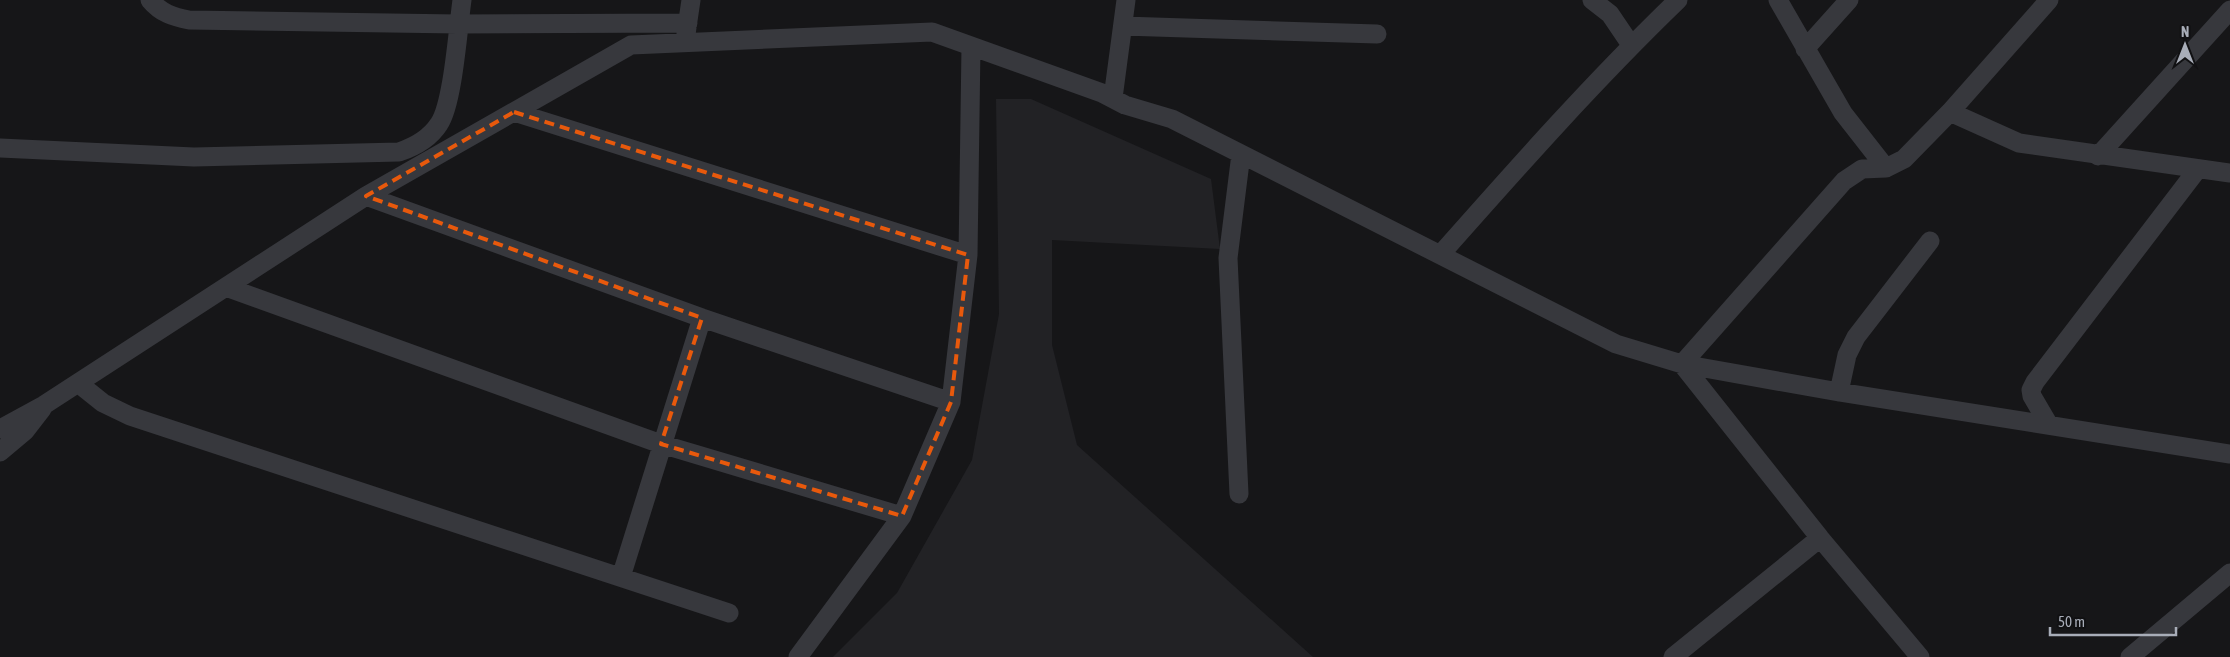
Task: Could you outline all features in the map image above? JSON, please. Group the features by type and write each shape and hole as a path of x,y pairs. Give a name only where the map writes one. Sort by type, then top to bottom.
{"street":[{"path":"150,0 159,10 173,17 190,20 458,24 688,23"},
{"path":"0,148 194,158 398,152 410,148 428,137 440,122 446,109 462,0"},
{"path":"684,43 691,0"},
{"path":"1113,98 1126,0"},
{"path":"1592,0 1610,14 1631,45"},
{"path":"1440,255 1631,45 1678,0"},
{"path":"1778,0 1843,113 1886,168"},
{"path":"1805,49 1849,0"},
{"path":"1682,364 1844,181 1862,169 1886,168 1904,159 1950,112 2049,0"},
{"path":"2098,156 2230,10"},
{"path":"1123,26 1377,34"},
{"path":"0,429 44,406 366,196 631,45 932,32 1113,98 1126,105 1172,119 1616,344 1682,364 1839,392 2228,452"},
{"path":"798,657 902,516 951,402 968,255 971,46"},
{"path":"514,112 968,255"},
{"path":"1950,112 2019,143 2098,156 2230,173"},
{"path":"1239,494 1228,258 1241,154"},
{"path":"2049,425 2032,396 2031,390 2035,382 2197,170"},
{"path":"366,196 702,318 951,402"},
{"path":"1839,392 1847,355 1856,337 1930,241"},
{"path":"226,287 661,444 902,516"},
{"path":"621,577 661,444 702,318"},
{"path":"1682,364 1913,654"},
{"path":"78,383 103,403 130,416 729,613"},
{"path":"0,452 26,431 44,406"},
{"path":"1673,657 1820,538"},
{"path":"2130,657 2230,574"}],"highlighted area":[{"path":"514,112 968,255 951,402 902,516 661,444 702,318 366,196"}],"shaded area":[{"path":"996,99 1031,99 1211,179 1220,249 1052,240 1052,345 1077,445 1313,657 833,657 897,593 972,460 999,314"}]}
